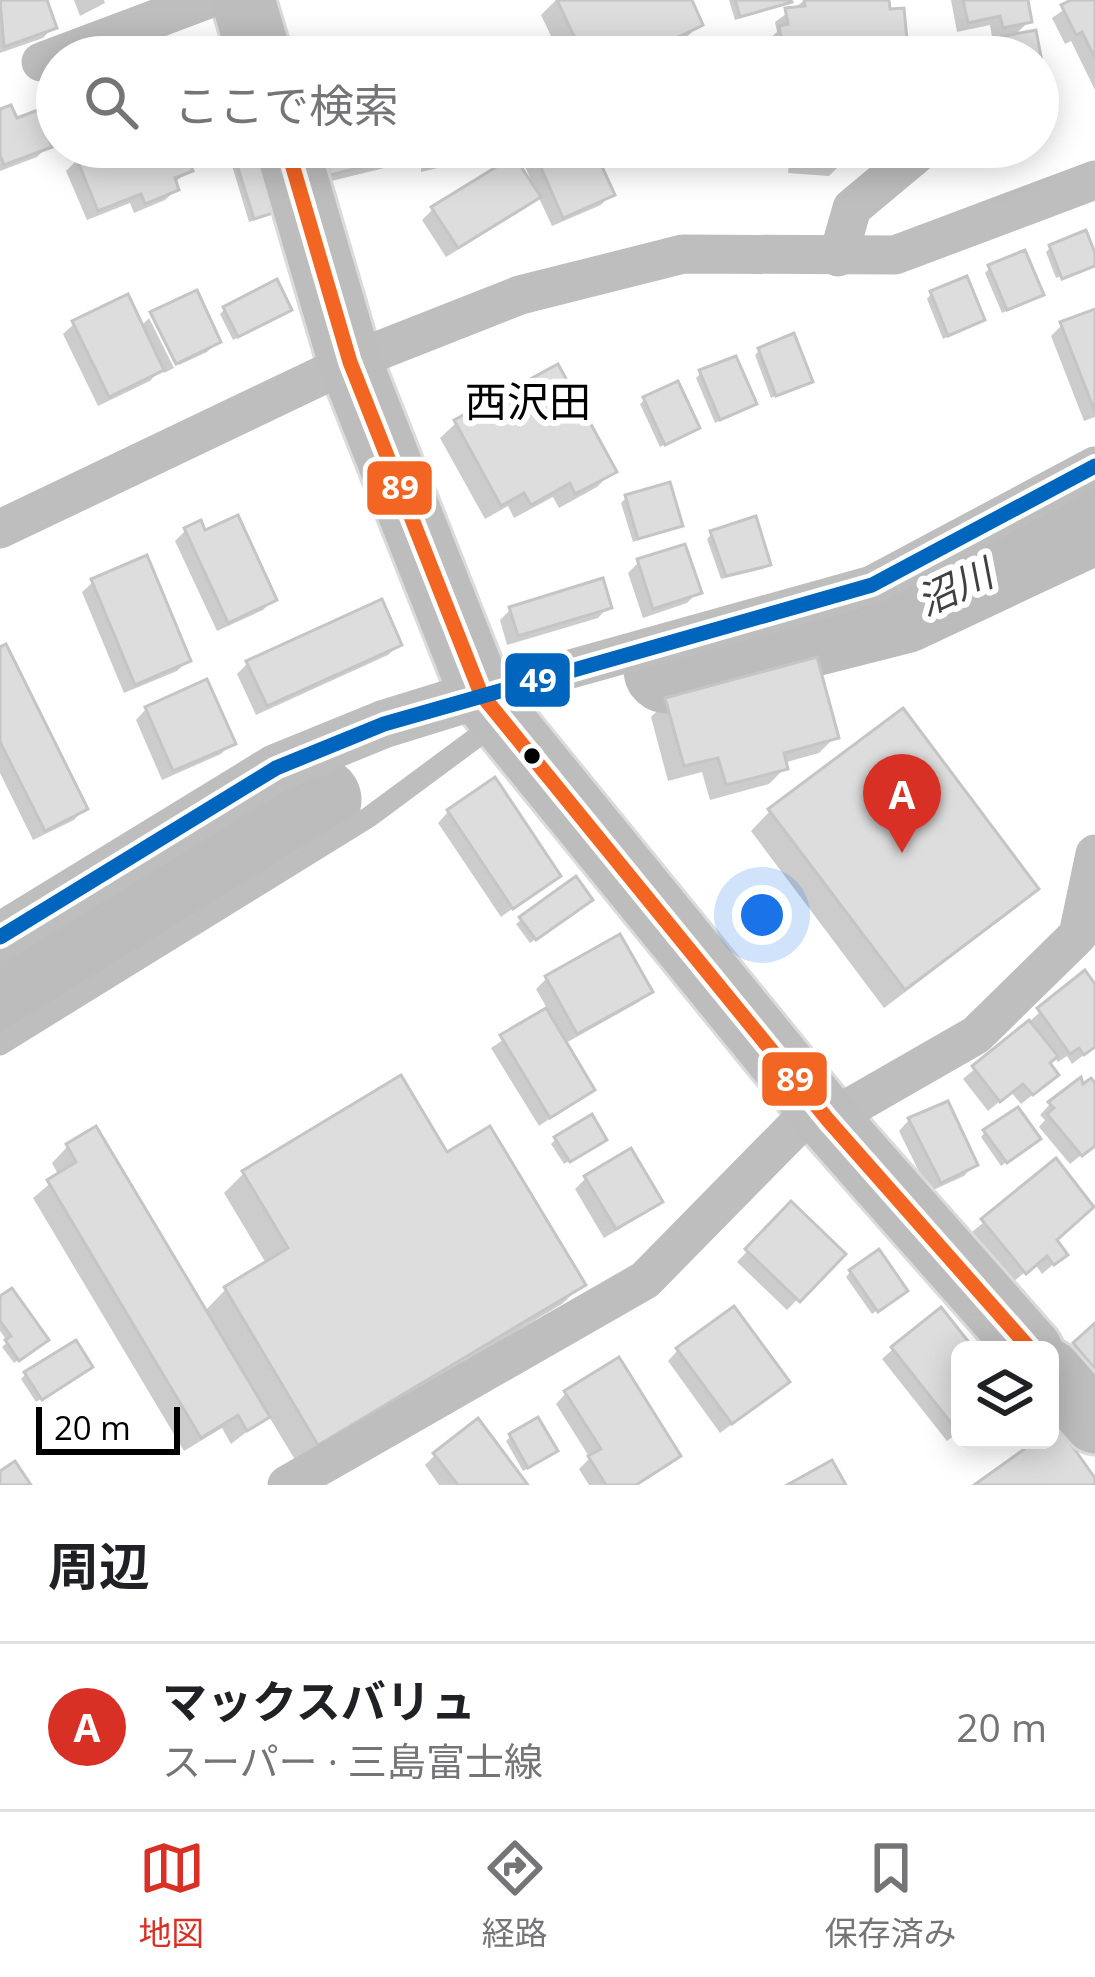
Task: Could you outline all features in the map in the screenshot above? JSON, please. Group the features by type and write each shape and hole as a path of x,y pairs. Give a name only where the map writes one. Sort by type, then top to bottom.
{"main road":[{"path":"244,0 254,36"},
{"path":"293,168 350,362 492,706 822,1113 1023,1341"},
{"path":"1059,1381 1095,1422"}],"street":[{"path":"110,36 206,0"},
{"path":"838,257 852,208 900,168"},
{"path":"0,529 350,362 520,295 683,254 895,255 1095,180"},
{"path":"0,937 276,768 384,724 492,706 872,585 1095,466"},
{"path":"287,1485 645,1280 822,1113 976,1035 1078,935 1095,854"}],"lane":[{"path":"0,1045 369,817 492,706"}],"building":[{"path":"0,0 47,0 57,28 4,47"},
{"path":"557,0 692,0 703,25 681,36 574,36"},
{"path":"735,0 791,0 792,2 740,17"},
{"path":"804,0 889,0 890,9 904,8 907,36 781,36 779,26 788,24 785,8 805,6"},
{"path":"963,0 1028,0 1032,22 1003,28 1000,16 968,23"},
{"path":"1095,0 1095,58 1061,5"},
{"path":"1036,30 1037,36 1004,36"},
{"path":"11,105 17,118 36,111 36,153 4,165 0,109"},
{"path":"80,168 192,168 175,178 179,190 145,204 141,194 98,211"},
{"path":"238,168 269,168 282,210 254,219"},
{"path":"328,168 358,168 330,175"},
{"path":"494,168 522,168 541,197 458,248 431,207"},
{"path":"541,168 603,168 615,195 563,218"},
{"path":"1086,230 1095,266 1062,279 1049,245"},
{"path":"1025,250 1044,295 1007,310 988,265"},
{"path":"967,276 985,320 948,336 930,291"},
{"path":"277,279 292,310 238,337 223,307"},
{"path":"197,290 221,342 176,364 150,312"},
{"path":"128,294 164,370 109,397 72,321"},
{"path":"1095,309 1095,412 1060,322"},
{"path":"794,333 813,382 776,396 758,348"},
{"path":"736,356 757,404 720,420 699,370"},
{"path":"558,364 617,472 575,494 570,483 531,505 524,493 501,506 454,420"},
{"path":"678,381 700,428 665,445 643,397"},
{"path":"670,482 683,526 638,539 625,495"},
{"path":"238,515 277,600 228,623 184,528 201,520 205,530"},
{"path":"756,516 771,565 726,576 710,531"},
{"path":"685,544 702,593 653,609 637,559"},
{"path":"147,555 191,661 135,685 91,579"},
{"path":"603,578 612,608 518,636 509,607"},
{"path":"382,599 402,645 267,706 246,661"},
{"path":"6,644 88,809 45,831 0,742 0,647"},
{"path":"817,657 839,738 784,753 788,769 726,785 718,758 684,766 665,698"},
{"path":"207,679 236,744 173,771 145,707"},
{"path":"903,708 1039,889 905,990 768,809"},
{"path":"495,777 561,876 513,909 447,810"},
{"path":"576,876 593,900 536,940 519,917"},
{"path":"620,934 653,992 577,1034 545,976"},
{"path":"1085,970 1095,984 1095,1047 1084,1055 1079,1048 1070,1054 1037,1008"},
{"path":"546,1008 595,1090 550,1118 500,1035"},
{"path":"1029,1020 1058,1056 1050,1063 1059,1075 1033,1095 1023,1084 1000,1102 972,1066"},
{"path":"401,1075 447,1152 490,1126 586,1285 318,1445 224,1287 288,1248 242,1171"},
{"path":"1081,1077 1083,1084 1091,1078 1095,1083 1095,1146 1082,1156 1047,1114 1054,1108 1048,1102"},
{"path":"948,1101 978,1165 941,1183 908,1118"},
{"path":"1018,1107 1041,1139 1007,1163 983,1130"},
{"path":"592,1114 607,1140 570,1162 554,1137"},
{"path":"96,1126 270,1417 247,1431 238,1415 201,1438 47,1180 76,1162 66,1144"},
{"path":"631,1148 663,1202 616,1229 584,1176"},
{"path":"1056,1158 1094,1207 1057,1240 1068,1255 1054,1265 1047,1256 1026,1274 981,1219"},
{"path":"791,1201 846,1254 800,1302 745,1249"},
{"path":"879,1249 908,1291 878,1312 849,1270"},
{"path":"12,1288 49,1340 19,1361 5,1340 11,1336 0,1321 0,1296"},
{"path":"734,1306 790,1382 732,1424 676,1348"},
{"path":"941,1307 968,1341 951,1341 951,1423 891,1347"},
{"path":"1095,1323 1095,1369 1073,1343"},
{"path":"76,1340 93,1367 42,1400 24,1372"},
{"path":"619,1357 681,1456 636,1485 606,1485 588,1456 601,1449 564,1391"},
{"path":"538,1417 558,1451 528,1468 509,1434"},
{"path":"478,1418 528,1485 458,1485 433,1453"},
{"path":"1059,1427 1095,1478 1095,1485 974,1485 1024,1449 1059,1449"},
{"path":"832,1460 846,1485 787,1485"},
{"path":"15,1461 31,1485 0,1485 0,1471"}],"waterway":[{"name":"沼川","path":"667,670 903,610 1095,520"},
{"name":"沼川","path":"0,993 318,800"}],"transit line":[{"name":"89","path":"293,168 350,362 481,694 828,1120 1023,1341"},
{"name":"49","path":"0,937 276,768 384,724 872,585 1095,466"}],"place":[{"name":"マックスバリュ","path":"902,853"}],"district":[{"name":"西沢田","path":"528,400"}]}
